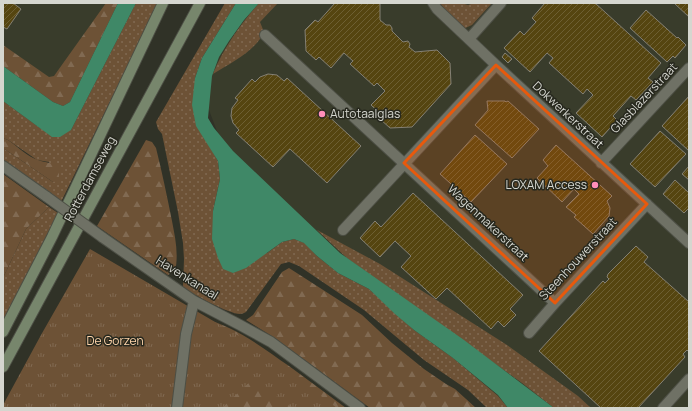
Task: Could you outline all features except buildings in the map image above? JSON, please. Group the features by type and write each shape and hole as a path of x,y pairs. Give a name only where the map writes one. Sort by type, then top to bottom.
{"main road":[{"name":"Rotterdamseweg","path":"3,332 52,237 163,3"},
{"name":"Rotterdamseweg","path":"3,367 200,3"}],"street":[{"name":"Dokwerkerstraat","path":"433,3 437,9 496,65 647,204 688,239"},
{"path":"468,39 501,3"},
{"name":"Wagenmakerstraat","path":"265,35 555,303"},
{"path":"342,230 496,65"},
{"name":"Glasblazerstraat","path":"602,163 689,68"},
{"name":"Havenkanaal","path":"3,166 194,301 240,324 271,342 360,408"},
{"name":"Steenhouwerstraat","path":"529,333 647,204"},
{"path":"177,408 186,334 194,301"},
{"path":"663,408 689,379"}],"highlighted area":[{"path":"496,65 647,204 555,303 404,163"}],"shaded area":[{"path":"3,3 144,3 70,148 3,120"},
{"path":"118,3 136,3 71,130 60,137 52,137 3,101 3,66 53,102 63,106 70,102"},
{"path":"236,3 259,3 244,20 229,41 219,57 212,76 208,118 214,128 233,151 340,253 464,340 554,408 508,408 498,395 453,358 414,330 369,289 338,273 304,243 294,239 282,242 246,268 233,273 223,269 212,239 213,211 220,179 218,161 196,126 192,105 195,78 202,58"},
{"path":"245,3 689,3 689,408 508,408 228,160 201,89"}],"green space":[{"path":"106,3 118,3 70,102 63,106 53,102 3,66 3,45 49,77 54,76"},
{"path":"136,3 158,3 61,202 3,161 3,148 53,182 49,162 37,160 3,138 3,101 40,128 71,130"},
{"path":"225,3 236,3 202,58 195,78 209,145 218,161 220,179 213,211 267,253 282,242 294,239 305,243 317,256 338,273 369,289 414,330 453,358 498,396 508,408 487,408 468,390 424,360 364,310 299,266 289,262 281,264 246,312 242,314 228,311 202,299 183,287 183,243 178,212 162,134 158,129 156,122"},
{"path":"259,3 278,3 260,22 264,32 260,39 249,51 213,74 233,37"},
{"path":"440,3 461,3 468,5 474,3 492,3 472,25 463,29 451,18"},
{"path":"3,138 34,159 57,166 59,168 59,181 53,182 3,148"},
{"path":"146,140 152,142 156,148 175,239 177,258 175,271 168,275 97,226"},
{"path":"3,174 49,207 26,229 3,278"},
{"path":"49,207 58,213 3,321 3,278 26,229"},
{"path":"317,230 380,264 507,345 578,396 591,408 554,408 522,383 348,259"},
{"name":"De Gorzen","path":"90,249 246,340 337,408 293,408 253,379 222,408 3,408 3,405 41,335"},
{"path":"289,268 362,315 392,343 424,369 455,389 476,408 370,408 275,338 246,320 253,315 282,272"},
{"path":"204,319 227,327 248,338 346,408 183,408"}],"place":[{"name":"Autotaalglas","path":"322,114"},
{"name":"LOXAM Access","path":"595,185"}]}
